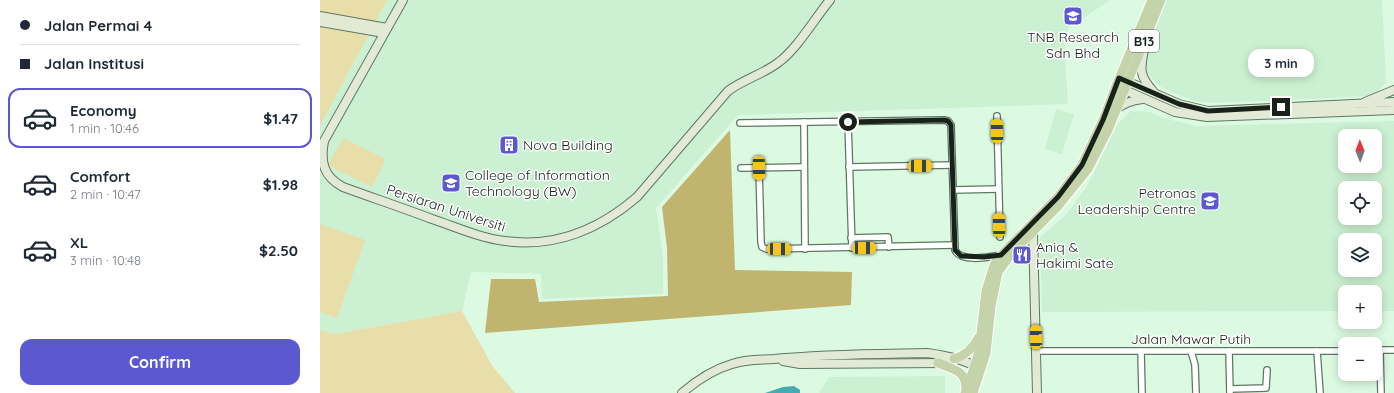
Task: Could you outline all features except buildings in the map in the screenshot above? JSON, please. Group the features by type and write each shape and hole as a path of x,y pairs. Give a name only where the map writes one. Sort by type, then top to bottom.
{"main road":[{"name":"B13","path":"970,392 977,382 976,368 986,352 991,306 998,272 1011,254 1059,205 1088,169 1108,130 1116,109 1122,84 1152,0"},
{"name":"B13","path":"970,392 976,368 986,291 993,268 1001,255 1058,197 1082,165 1147,34 1161,0"},
{"path":"954,359 962,356 974,346 981,332"},
{"path":"938,362 963,375 970,392"}],"street":[{"name":"Persiaran Universiti","path":"403,0 321,148 321,162 328,177 343,187 466,231 505,241 541,242 564,238 586,231 599,225 624,208 637,197 728,91 742,82 770,69 786,56 830,0"},
{"path":"320,16 386,31"},
{"path":"320,22 386,31"},
{"path":"1147,34 1141,68 1142,75 1146,83 1155,93"},
{"path":"1122,84 1155,93 1179,104 1208,111 1394,102"},
{"path":"1122,84 1146,99 1175,112 1207,117 1394,110"},
{"path":"1360,104 1394,90"},
{"path":"1116,109 1126,102 1146,99"},
{"path":"997,116 1000,237"},
{"path":"740,124 948,121 951,125 956,252 961,256 984,257 1001,255"},
{"path":"804,122 805,249"},
{"path":"848,122 852,248"},
{"path":"850,167 952,165"},
{"path":"741,168 804,167"},
{"path":"759,168 761,242 762,246 766,249 955,245"},
{"path":"953,190 998,189"},
{"path":"1034,232 1037,393"},
{"path":"851,238 888,237 889,247"},
{"path":"984,257 991,260 993,268"},
{"path":"1382,350 1394,350"},
{"name":"Jalan Mawar Putih","path":"1036,351 1338,351"},
{"path":"1141,351 1142,393"},
{"path":"1191,351 1194,365 1196,393"},
{"path":"1228,351 1230,391 1266,388 1267,370"},
{"path":"1316,351 1320,393"},
{"path":"682,393 705,377 733,364 751,360 844,354 927,353 938,354 976,368"},
{"path":"844,354 845,363"},
{"path":"772,359 800,364 938,362 953,363 976,368"},
{"path":"1380,381 1381,393"}],"shaded area":[{"path":"320,0 387,0 320,126"},
{"path":"387,0 1110,0 1069,28 1064,39 1068,104 738,115 656,208 663,257 663,294 542,299 541,274 471,272 462,311 335,334 320,330 320,126"},
{"path":"1166,0 1382,0 1386,83 1373,96 1213,103 1194,101 1159,86 1147,73 1146,56"},
{"path":"1056,109 1074,114 1062,154 1045,149"},
{"name":"Petronas Leadership Centre","path":"1131,111 1150,112 1164,118 1195,126 1394,121 1394,311 1382,311 1382,285 1338,285 1338,311 1042,312 1040,237 1066,215 1087,186 1118,123"},
{"path":"730,130 735,270 852,272 851,305 485,333 491,279 535,279 539,302 668,296 667,248 662,207"},
{"path":"343,138 386,159 372,187 328,165"},
{"path":"320,224 365,240 337,318 320,312"},
{"path":"462,311 493,367 515,393 320,393 320,330 335,334"},
{"path":"945,376 945,393 819,393 829,377"}],"water":[{"path":"794,386 800,390 800,393 765,393 783,387"}],"place":[{"name":"TNB Research Sdn Bhd","path":"1073,16"},
{"name":"Nova Building","path":"509,145"},
{"name":"College of Information Technology (BW)","path":"451,183"},
{"name":"Petronas Leadership Centre","path":"1210,201"},
{"name":"Aniq & Hakimi Sate","path":"1022,255"}],"route":[{"path":"848,122 948,121 951,125 955,250 958,255 965,257 984,257 1001,255 1058,197 1082,165 1103,120 1119,78 1179,104 1208,111 1281,107"}]}
